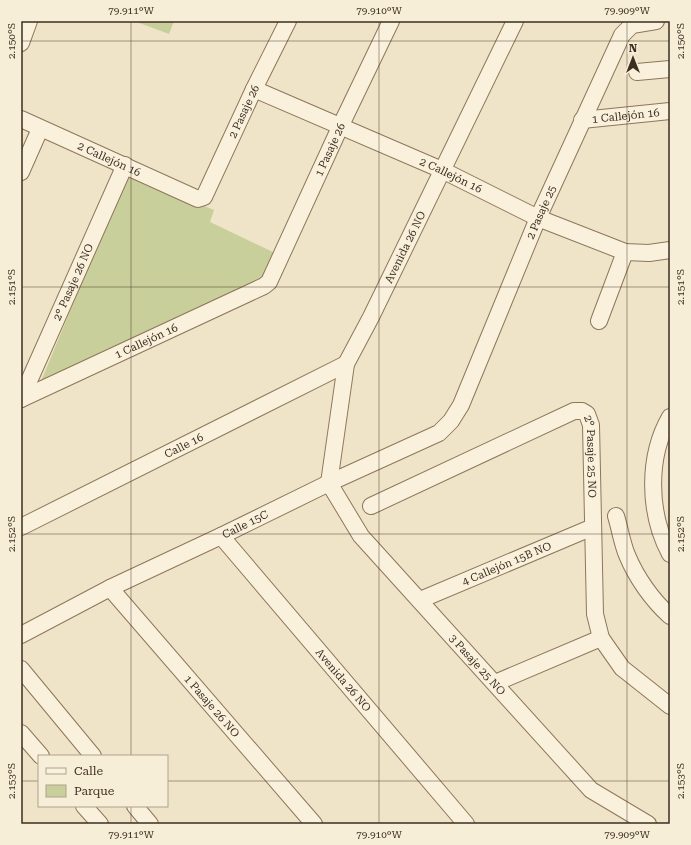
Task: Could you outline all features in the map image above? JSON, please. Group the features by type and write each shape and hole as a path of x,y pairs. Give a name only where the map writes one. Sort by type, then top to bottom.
{"street":[{"path":"21,43 29,21"},
{"name":"2 Pasaje 26","path":"198,199 204,197 254,89 288,21"},
{"name":"1 Pasaje 26","path":"270,280 340,125 391,21"},
{"name":"Avenida 26 NO","path":"329,483 346,364 371,317 515,21"},
{"name":"2 Pasaje 25","path":"461,406 538,218 622,34 632,25 656,21"},
{"path":"637,72 670,69"},
{"name":"2 Callejón 16","path":"254,89 442,170 538,218 625,252 649,253 670,250"},
{"name":"1 Callejón 16","path":"582,120 670,111"},
{"name":"2 Callejón 16","path":"21,120 125,165 198,199"},
{"path":"21,172 40,128"},
{"name":"2° Pasaje 26 NO","path":"21,399 125,165"},
{"path":"599,321 625,252"},
{"name":"1 Callejón 16","path":"21,399 264,286 270,280"},
{"name":"Calle 16","path":"21,527 346,364"},
{"name":"Calle 15C","path":"21,635 110,588 329,483 439,433 451,421 461,406"},
{"name":"2° Pasaje 25 NO","path":"371,506 574,411 582,411 587,414 591,425 595,614 601,638 622,668 670,706"},
{"path":"670,417 662,432 658,444 654,472 656,513 663,538 670,554"},
{"name":"3 Pasaje 25 NO","path":"329,483 361,536 591,790 648,824"},
{"path":"616,516 627,554 634,570 655,601 670,616"},
{"name":"4 Callejón 15B NO","path":"420,600 593,527"},
{"name":"Avenida 26 NO","path":"221,536 466,824"},
{"name":"1 Pasaje 26 NO","path":"110,588 314,824"},
{"path":"495,683 601,638"},
{"path":"21,669 92,755"},
{"path":"21,733 40,755"},
{"path":"85,807 100,824"},
{"path":"136,807 150,824"}],"green space":[{"path":"134,21 174,21 169,34"},
{"path":"127,174 214,210 210,222 273,252 266,275 39,386"}]}
